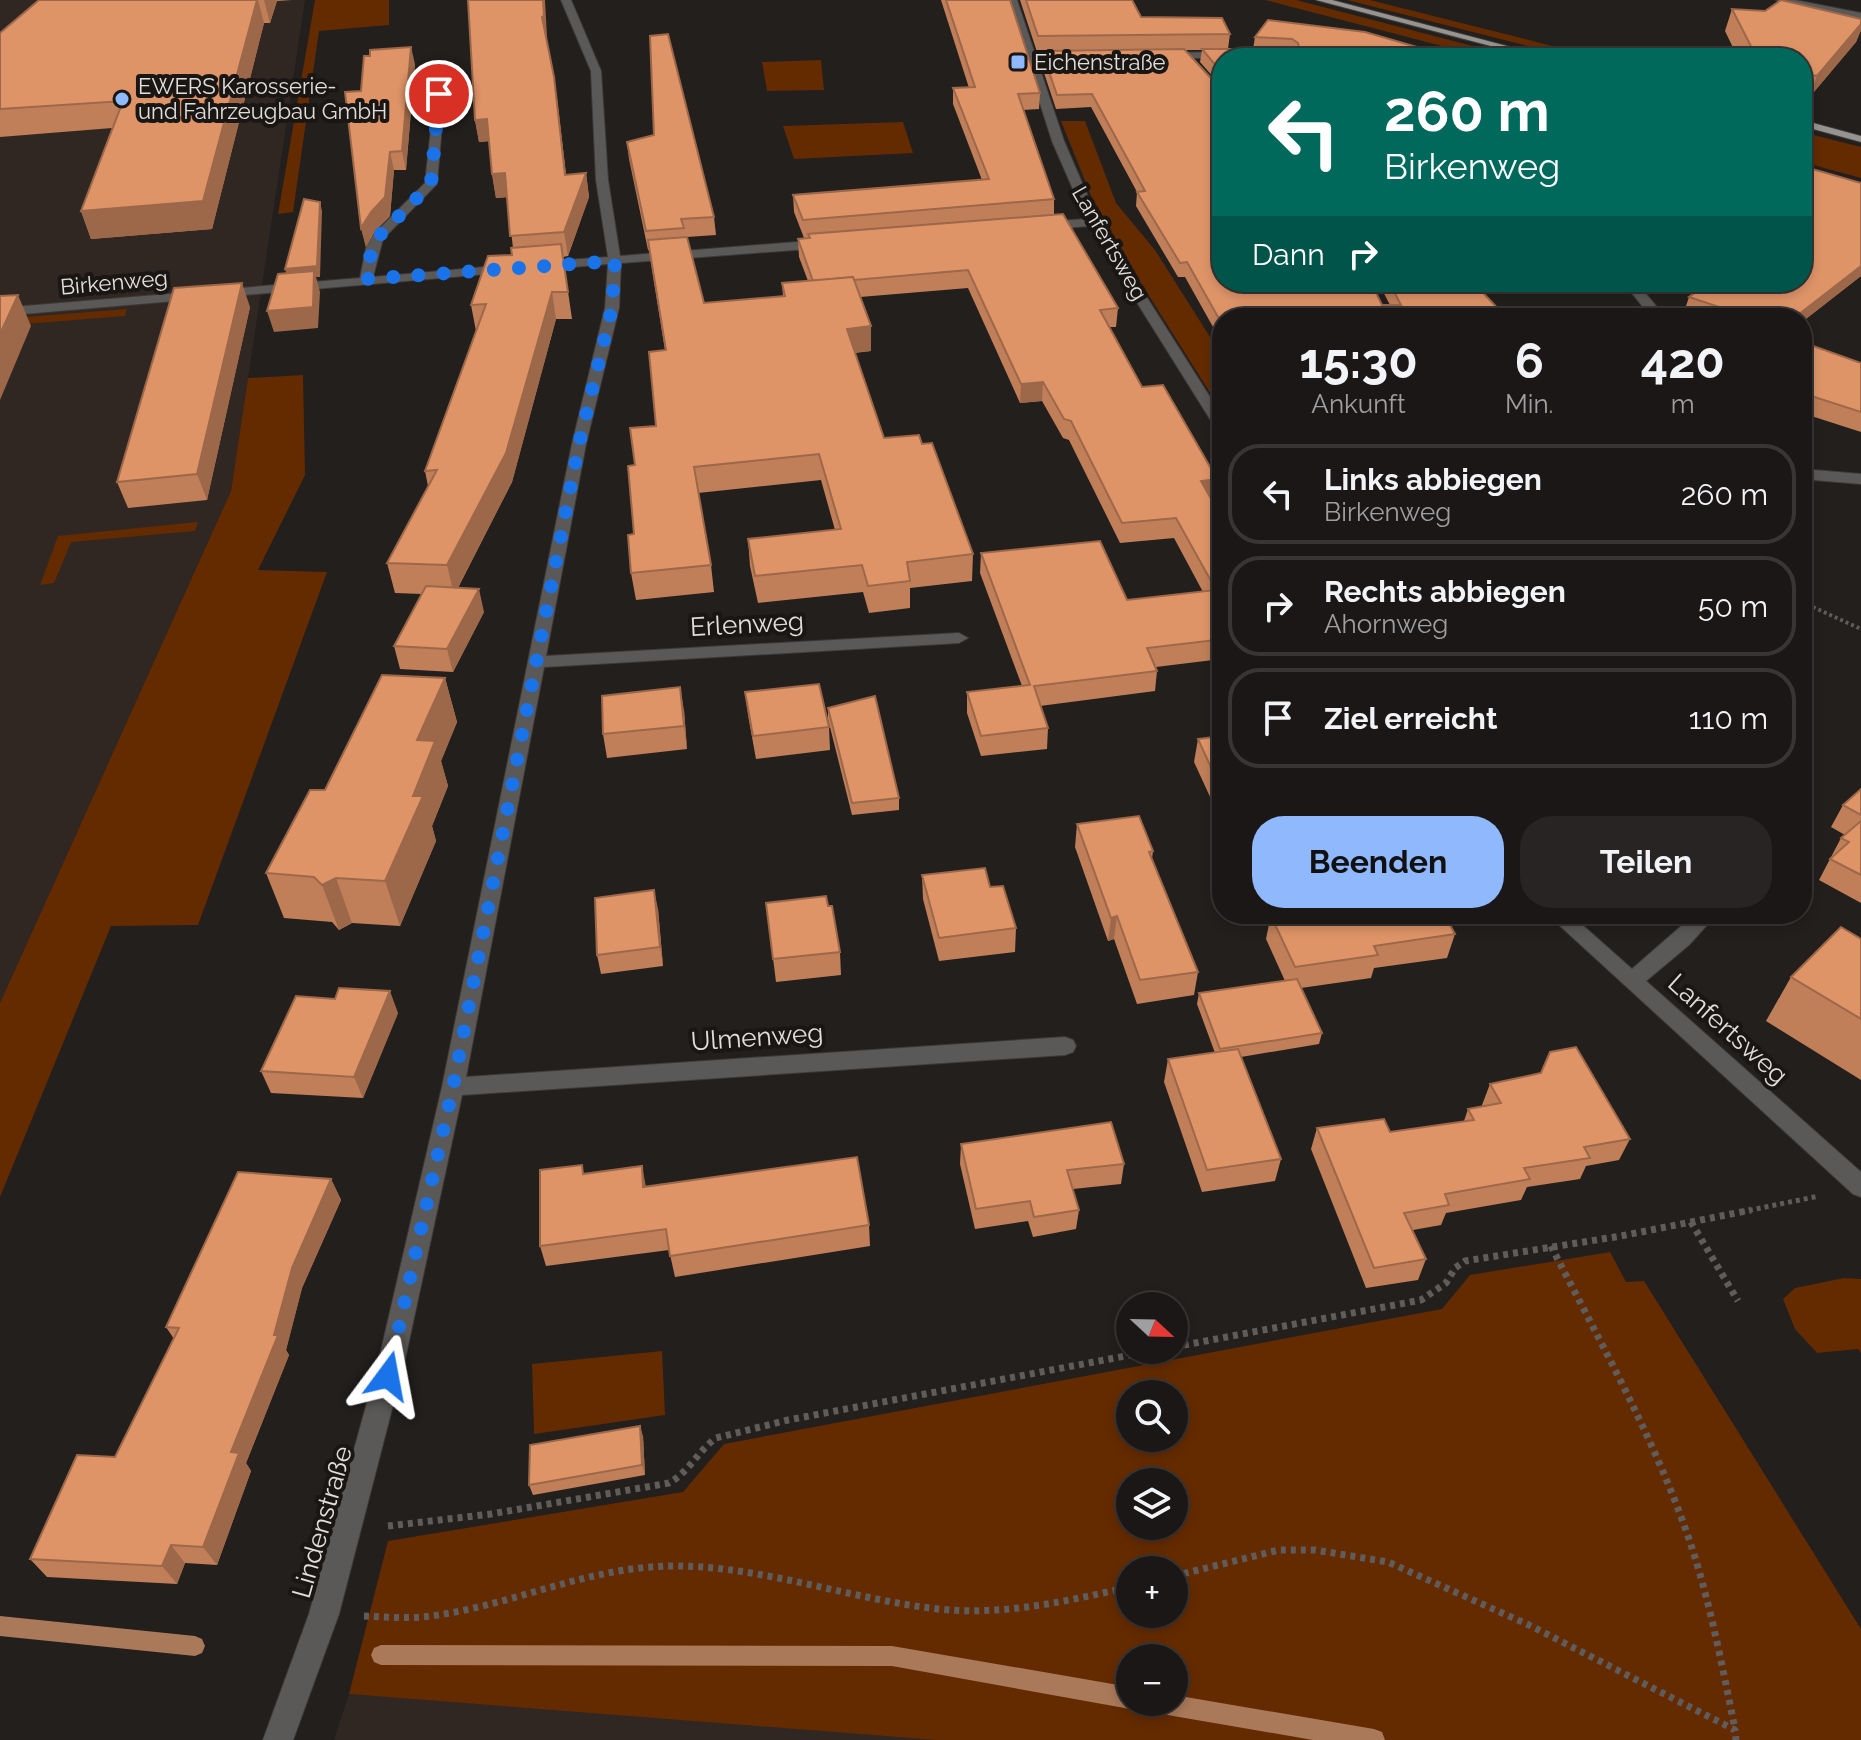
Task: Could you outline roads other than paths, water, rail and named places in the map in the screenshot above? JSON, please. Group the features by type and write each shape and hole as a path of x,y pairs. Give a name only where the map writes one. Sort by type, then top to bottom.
{"main road":[{"path":"1321,0 1509,48"},
{"path":"1812,126 1861,139"}],"street":[{"name":"Lindenstraße","path":"278,1740 324,1614 393,1355 453,1087 579,444 612,308 615,261 602,180 596,71 566,0"},
{"name":"Lanfertsweg","path":"1012,0 1058,141 1093,222 1212,399"},
{"path":"1781,0 1861,16"},
{"path":"1156,56 1212,55"},
{"path":"1187,56 1196,67"},
{"path":"1033,58 1048,58"},
{"path":"366,279 372,248 378,237 431,184 442,67"},
{"path":"1030,227 1093,222"},
{"name":"Birkenweg","path":"0,312 366,279 838,243"},
{"path":"1637,292 1651,308"},
{"path":"1812,475 1861,479"},
{"name":"Erlenweg","path":"538,662 959,638"},
{"name":"Lanfertsweg","path":"1569,924 1861,1187"},
{"path":"1633,980 1697,924"},
{"name":"Ulmenweg","path":"453,1087 1065,1046"}],"waterway":[{"path":"0,1626 195,1646"},
{"path":"381,1655 892,1656 1116,1696"},
{"path":"1188,1708 1374,1740"}],"place":[{"name":"Eichenstraße","path":"1018,62"},
{"name":"EWERS Karosserie- und Fahrzeugbau GmbH","path":"122,99"}]}
